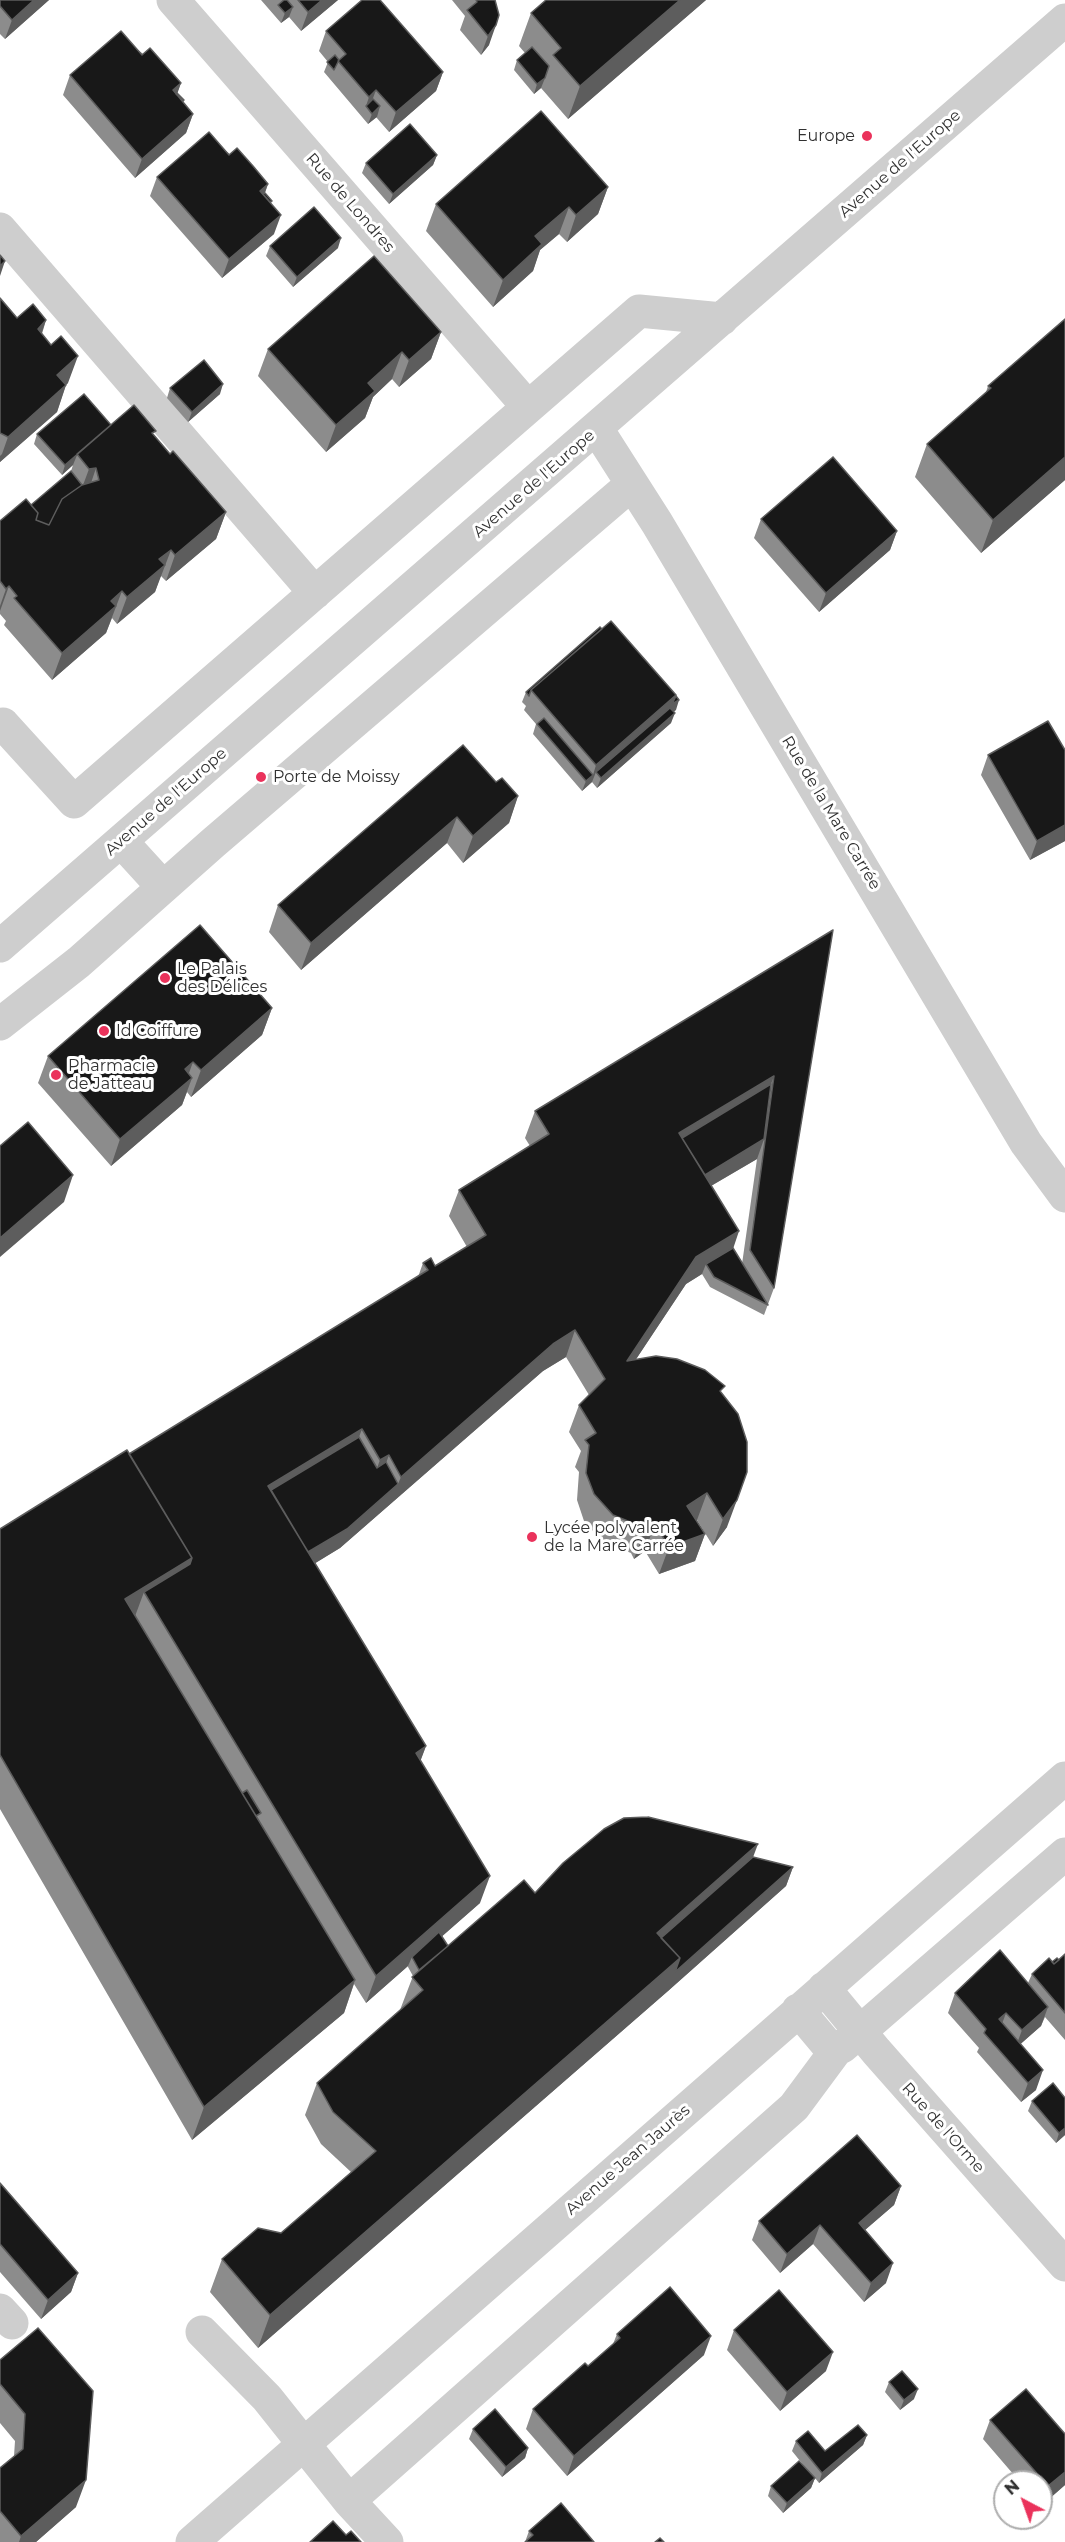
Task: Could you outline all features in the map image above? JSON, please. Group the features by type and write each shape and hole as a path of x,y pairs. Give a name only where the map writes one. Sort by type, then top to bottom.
{"street":[{"name":"Rue de Londres","path":"173,0 528,407"},
{"name":"Avenue de l'Europe","path":"0,946 1065,20"},
{"path":"0,229 315,593"},
{"path":"0,727 3,724 74,802 639,311 722,319"},
{"name":"Rue de la Mare Carrée","path":"597,429 841,829 1026,1143 1065,1196"},
{"path":"0,1024 79,962 163,887 632,484"},
{"path":"121,841 163,887"},
{"name":"Avenue Jean Jaurès","path":"192,2542 1065,1778"},
{"path":"349,2500 794,2107 834,2054 1065,1854"},
{"name":"Rue de l'Orme","path":"824,1988 1065,2265"},
{"path":"798,2010 834,2054"},
{"path":"202,2332 267,2398 349,2500 387,2542"}],"building":[{"path":"0,0 34,0 12,20 0,6"},
{"path":"287,0 293,7 285,13 278,5"},
{"path":"298,0 322,0 308,12"},
{"path":"362,0 380,0 443,72 396,112 376,90 369,97 338,61 346,54 326,31"},
{"path":"476,0 495,0 499,15 496,25 488,36 467,10 477,2"},
{"path":"546,0 680,0 580,86 553,55 561,48 531,13"},
{"path":"121,31 142,55 150,48 181,83 173,90 193,114 142,159 70,75"},
{"path":"532,47 549,66 545,78 537,84 517,60"},
{"path":"335,55 339,60 334,70 327,62"},
{"path":"373,99 380,106 372,114 366,106"},
{"path":"541,111 608,187 576,215 569,207 535,236 542,244 503,280 436,204"},
{"path":"410,124 437,155 393,194 366,163"},
{"path":"209,132 229,155 237,148 253,166 268,184 260,191 281,215 229,259 157,177"},
{"path":"265,193 272,201 270,202 263,194"},
{"path":"314,207 341,238 297,277 270,246"},
{"path":"0,255 5,261 0,266"},
{"path":"374,256 441,332 409,360 402,352 368,383 375,391 336,425 268,349"},
{"path":"0,298 17,318 33,304 46,320 38,329 51,345 61,336 78,356 57,375 66,385 8,437 0,433"},
{"path":"1065,319 1065,457 993,520 927,444 991,388 988,386"},
{"path":"204,360 223,384 192,412 170,388"},
{"path":"84,394 111,425 65,465 37,434"},
{"path":"134,405 156,431 152,433 170,454 173,451 226,512 175,555 171,550 159,559 165,565 127,597 122,591 111,601 116,606 62,653 14,598 17,596 9,586 6,589 0,581 0,521 26,499 38,513 36,520 49,525 62,499 82,485 99,480 96,468 89,469 77,454"},
{"path":"833,457 897,531 826,593 761,519"},
{"path":"71,471 82,485 62,499 49,525 36,520 38,513 31,505"},
{"path":"611,621 676,695 596,765 531,690"},
{"path":"600,627 602,629 531,690 529,696 526,692"},
{"path":"670,708 675,713 601,778 596,772"},
{"path":"544,718 593,775 586,781 537,724"},
{"path":"1048,721 1065,750 1065,825 1037,841 988,755"},
{"path":"463,745 496,782 502,778 518,796 473,836 457,817 311,943 278,905"},
{"path":"200,925 272,1008 201,1070 193,1062 185,1069 192,1078 120,1139 48,1056"},
{"path":"833,930 774,1288 750,1250 774,1076 679,1133 739,1231 696,1257 627,1361 656,1356 677,1359 705,1370 725,1386 720,1391 738,1414 747,1442 747,1472 737,1500 723,1519 707,1493 687,1506 705,1534 669,1547 655,1524 644,1532 640,1526 613,1515 594,1494 586,1473 589,1445 585,1440 596,1433 579,1405 605,1379 575,1330 553,1344 401,1477 389,1455 380,1460 362,1429 268,1486 426,1746 416,1753 490,1876 376,1976 144,1592 190,1564 192,1558 129,1454 428,1270 423,1263 431,1258 435,1266 486,1235 459,1190 549,1134 535,1111"},
{"path":"771,1084 764,1139 705,1175 682,1138"},
{"path":"28,1122 73,1175 0,1238 0,1146"},
{"path":"733,1248 768,1305 714,1277 706,1264"},
{"path":"359,1437 377,1468 386,1462 398,1484 347,1529 308,1552 271,1490"},
{"path":"127,1450 192,1558 125,1599 355,1980 204,2107 0,1755 0,1529"},
{"path":"247,1790 261,1813 256,1816 242,1793"},
{"path":"648,1817 758,1844 657,1933 680,1958 270,2315 222,2259 258,2228 281,2233 376,2151 333,2112 317,2083 423,1990 412,1977 524,1880 535,1893 563,1863 604,1829 624,1818"},
{"path":"753,1857 793,1867 675,1972 680,1958 661,1938"},
{"path":"439,1932 448,1946 419,1970 412,1957"},
{"path":"1000,1950 1048,2007 1022,2030 1006,2013 999,2019 1043,2070 1028,2083 984,2033 986,2029 955,1993"},
{"path":"1065,1954 1065,2013 1032,1974 1049,1958 1054,1964"},
{"path":"1053,2083 1065,2098 1065,2128 1059,2133 1032,2101"},
{"path":"857,2135 901,2186 859,2223 893,2263 871,2283 820,2225 787,2254 759,2221"},
{"path":"0,2183 78,2273 48,2300 0,2244"},
{"path":"670,2287 711,2336 574,2456 533,2409 585,2363 588,2366 620,2338 617,2334"},
{"path":"779,2290 833,2352 787,2392 734,2330"},
{"path":"38,2328 93,2391 86,2480 21,2536 0,2511 0,2468 23,2449 25,2414 0,2384 0,2360"},
{"path":"902,2371 918,2389 904,2400 889,2382"},
{"path":"1026,2389 1065,2434 1065,2472 1053,2482 1053,2470 1034,2470 990,2420"},
{"path":"495,2409 528,2448 506,2467 473,2429"},
{"path":"858,2425 867,2435 822,2473 796,2441 808,2431 825,2451"},
{"path":"799,2461 815,2478 787,2503 771,2486"},
{"path":"561,2503 594,2542 525,2542 533,2535 529,2531"},
{"path":"333,2521 346,2535 351,2531 361,2542 310,2542"}],"place":[{"name":"Europe","path":"867,136"},
{"name":"Porte de Moissy","path":"261,777"},
{"name":"Le Palais des Délices","path":"165,978"},
{"name":"Id Coiffure","path":"104,1031"},
{"name":"Pharmacie de Jatteau","path":"56,1075"},
{"name":"Lycée polyvalent de la Mare Carrée","path":"532,1537"}]}
